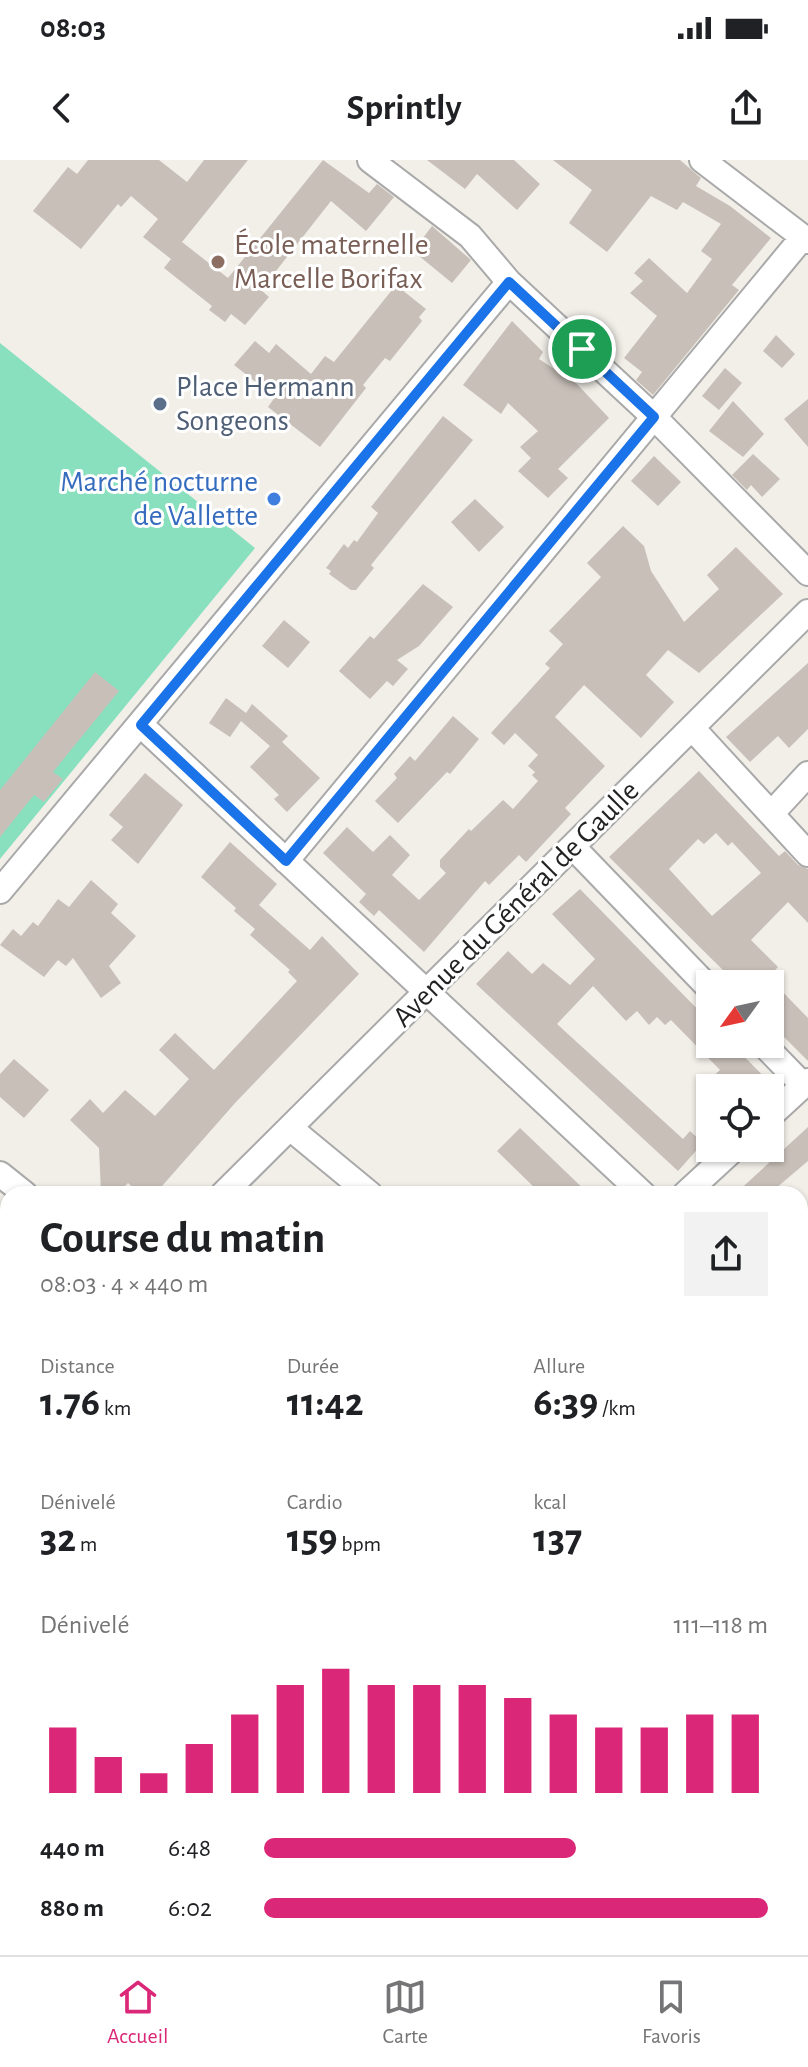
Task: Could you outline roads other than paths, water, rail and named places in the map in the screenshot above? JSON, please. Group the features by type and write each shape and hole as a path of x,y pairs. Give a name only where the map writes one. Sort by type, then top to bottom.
{"street":[{"path":"370,160 470,236 509,282 654,417 808,573"},
{"path":"286,861 654,417 806,239 702,160"},
{"path":"0,891 509,282"},
{"name":"Avenue du Général de Gaulle","path":"231,1186 808,612"},
{"path":"141,725 635,1186"},
{"path":"692,728 808,854"},
{"path":"771,814 808,774"},
{"path":"573,847 696,974"},
{"path":"778,1058 806,1083 784,1103"},
{"path":"290,1128 360,1186"},
{"path":"694,1186 720,1162"}],"place":[{"name":"École maternelle Marcelle Borifax","path":"218,262"},
{"name":"Place Hermann Songeons","path":"160,404"},
{"name":"Marché nocturne de Vallette","path":"274,499"}]}
